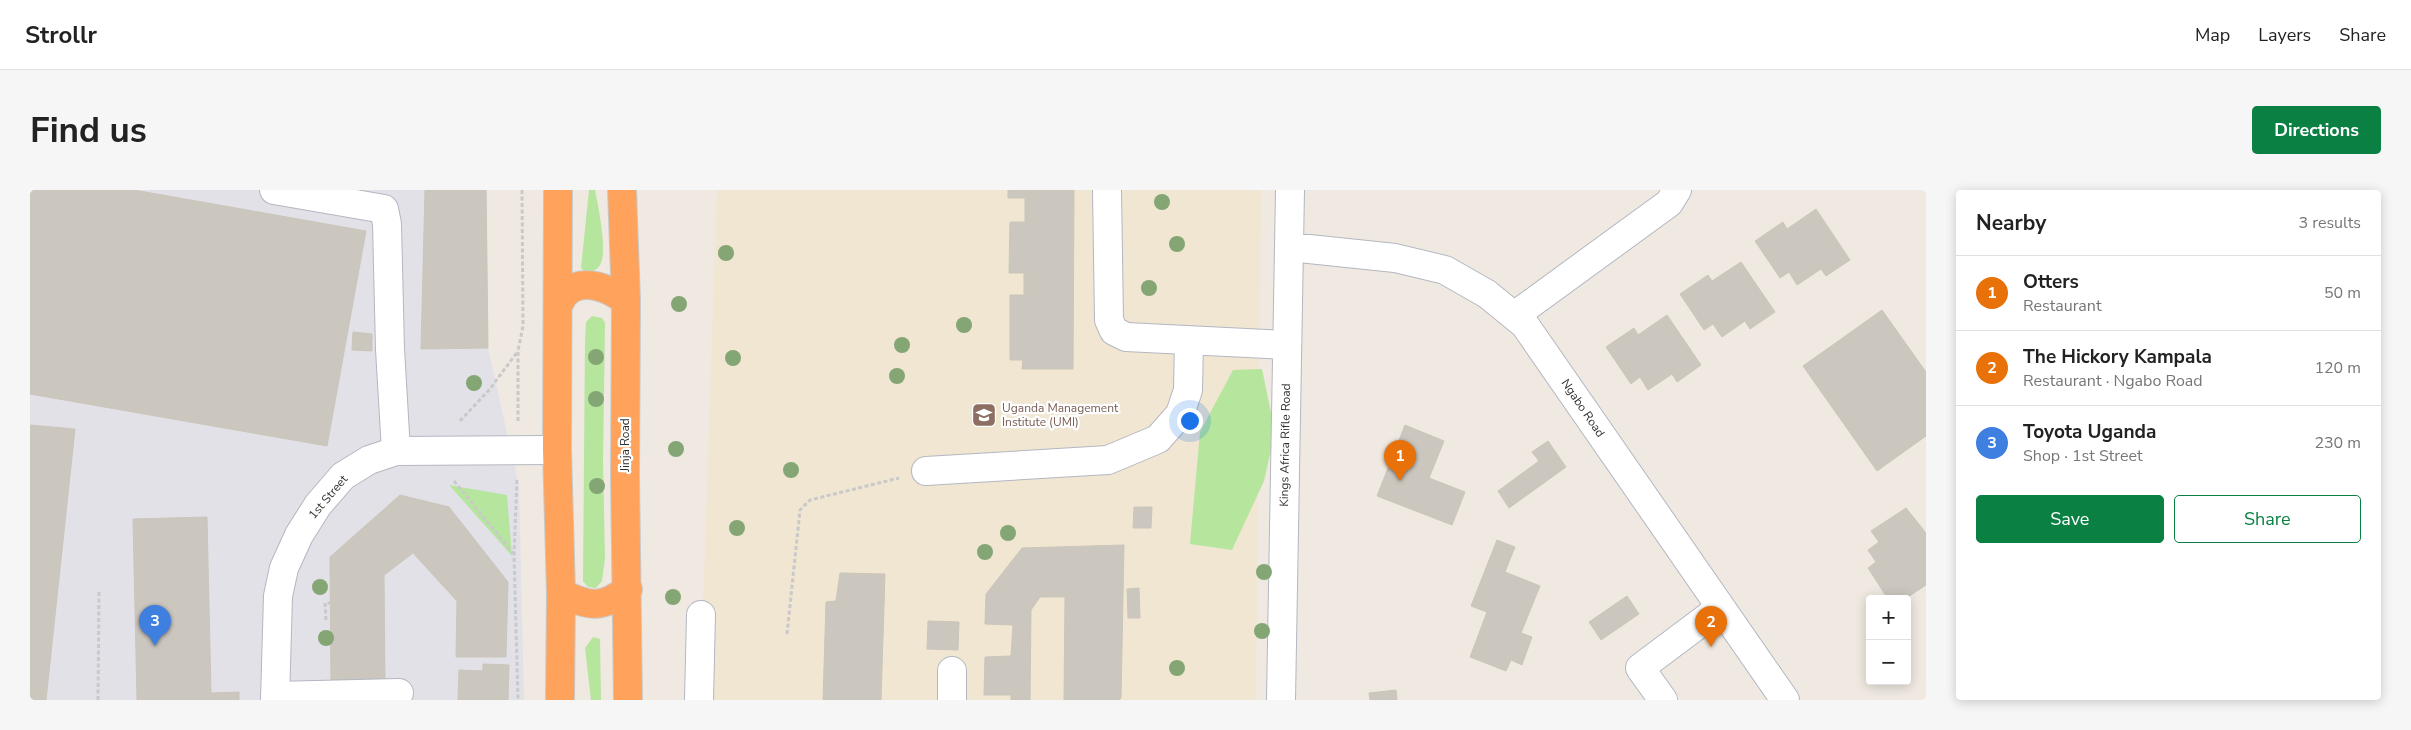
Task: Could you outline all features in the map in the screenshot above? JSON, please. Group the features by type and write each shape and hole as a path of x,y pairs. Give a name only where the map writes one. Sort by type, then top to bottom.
{"highway":[{"path":"558,190 557,450 561,593 560,700"},
{"name":"Jinja Road","path":"622,190 626,301 625,476 628,700"},
{"path":"558,306 567,292 582,285 598,286 614,291 626,301"},
{"path":"561,593 588,604 613,601 628,589"}],"street":[{"path":"274,190 385,199 390,349 396,450"},
{"path":"1107,190 1109,320 1114,331 1126,337 1287,345"},
{"name":"Kings Africa Rifle Road","path":"1281,700 1290,190"},
{"path":"1514,316 1669,203 1677,190"},
{"name":"Ngabo Road","path":"1290,247 1395,258 1445,270 1487,294 1525,325 1785,700"},
{"path":"926,471 1108,460 1158,440 1180,414 1188,390 1189,341"},
{"name":"1st Street","path":"275,698 278,596 284,568 299,535 318,506 343,476 369,460 396,450 557,450"},
{"path":"1663,700 1640,668 1720,608"},
{"path":"699,700 701,615"},
{"path":"952,671 952,700"},
{"path":"275,698 399,693"}],"path":[{"path":"518,700 514,554 518,449 518,351 523,326 522,190"},
{"path":"514,554 431,450 490,389 518,351"},
{"path":"787,634 800,510 805,504 810,500 926,471"},
{"path":"98,591 98,700"},
{"path":"326,620 325,603 330,603"}],"shaded area":[{"path":"30,190 487,190 488,348 519,486 524,700 30,700"},
{"name":"Uganda Management Institute (UMI)","path":"717,190 1261,190 1256,700 697,700 702,639"}],"green space":[{"path":"589,190 595,190 602,228 603,250 599,267 587,273 581,268"},
{"path":"592,316 602,318 605,323 603,462 605,558 602,581 596,588 588,587 583,581 585,341 586,322"},
{"path":"1262,369 1275,432 1264,481 1232,550 1190,544 1200,432 1233,370"},
{"path":"449,485 507,495 512,556"},
{"path":"593,637 600,639 601,700 591,700 585,648"}],"building":[{"path":"30,190 134,190 366,231 327,446 30,394"},
{"path":"425,190 486,190 488,348 421,349"},
{"path":"1008,190 1074,190 1073,369 1022,369 1023,360 1010,360 1010,295 1024,295 1024,273 1009,273 1010,222 1025,222 1025,198 1008,198"},
{"path":"1816,209 1850,260 1826,276 1821,269 1797,285 1789,272 1780,278 1755,241 1783,222 1787,229"},
{"path":"1741,262 1775,312 1750,329 1745,321 1722,337 1713,324 1704,330 1680,294 1708,275 1712,281"},
{"path":"1882,310 1926,372 1926,436 1877,471 1803,366"},
{"path":"1667,315 1701,365 1677,382 1672,374 1648,390 1640,377 1631,384 1606,347 1634,328 1638,335"},
{"path":"353,332 372,334 372,351 352,350"},
{"path":"30,425 75,429 46,700 30,700"},
{"path":"1405,425 1444,441 1429,478 1465,492 1452,525 1377,496"},
{"path":"1548,441 1566,467 1509,508 1498,491 1539,461 1532,452"},
{"path":"400,495 449,507 508,582 506,657 456,657 457,601 413,553 384,575 385,685 331,685 330,557"},
{"path":"1134,507 1152,507 1151,528 1133,528"},
{"path":"1906,508 1926,533 1926,585 1911,595 1885,595 1868,568 1876,562 1868,550 1879,542 1871,531"},
{"path":"207,517 211,693 239,692 239,700 137,700 133,519"},
{"path":"1497,540 1515,547 1505,572 1540,586 1521,633 1532,637 1522,665 1511,660 1506,671 1470,657 1487,612 1471,606"},
{"path":"1124,545 1121,698 1119,700 1064,700 1065,597 1040,597 1031,610 1030,700 1011,700 1011,695 984,695 985,657 1011,656 1013,625 985,624 986,594 1022,548"},
{"path":"840,573 885,574 881,700 823,700 826,602 836,601"},
{"path":"1139,588 1140,618 1128,618 1127,589"},
{"path":"1627,596 1639,614 1601,640 1589,622"},
{"path":"928,621 959,622 958,650 927,649"},
{"path":"483,664 509,665 508,700 458,700 459,670 483,671"},
{"path":"1396,690 1397,700 1370,700 1369,693"}],"place":[{"name":"Uganda Management Institute (UMI)","path":"984,415"},
{"name":"Otters","path":"1400,481"},
{"name":"Toyota Uganda","path":"155,646"},
{"name":"The Hickory Kampala","path":"1711,647"}]}
